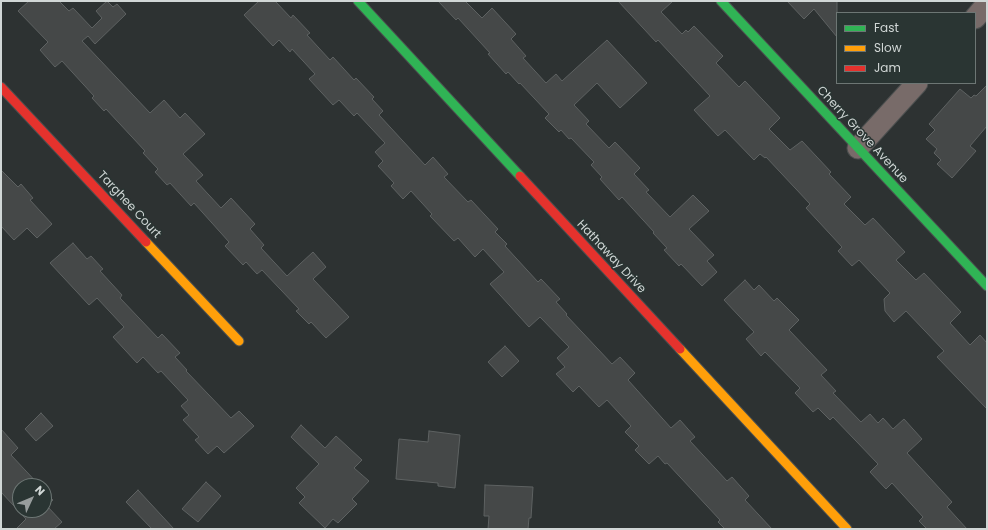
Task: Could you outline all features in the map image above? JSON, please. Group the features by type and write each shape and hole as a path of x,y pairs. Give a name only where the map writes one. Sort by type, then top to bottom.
{"street":[{"name":"Hathaway Drive","path":"358,1 847,529"},
{"name":"Cherry Grove Avenue","path":"720,1 987,286"},
{"path":"976,17 987,4"},
{"path":"858,148 916,84"},
{"name":"Targhee Court","path":"1,87 239,341"}],"building":[{"path":"29,1 59,1 69,11 73,8 92,28 102,18 96,11 107,1 113,7 117,4 126,14 95,44 88,36 82,41 150,113 164,100 180,118 185,113 205,134 183,154 203,175 196,181 221,208 231,198 255,224 250,229 264,245 261,248 287,276 313,252 326,267 313,279 349,317 326,338 311,322 309,324 296,311 299,309 262,270 257,274 246,262 243,265 225,246 229,242 194,203 191,206 170,183 167,185 155,172 158,169 143,153 145,151 106,109 104,111 92,98 94,96 62,61 55,67 40,50 48,42 18,11"},
{"path":"259,1 275,1 291,18 293,15 310,33 307,35 330,60 333,57 354,80 356,78 374,97 372,99 383,111 379,115 425,165 433,157 448,174 444,177 468,202 471,200 498,229 495,232 507,244 505,246 538,282 541,279 560,299 556,302 567,314 566,315 612,364 620,357 635,373 628,380 671,428 680,420 695,437 690,441 727,481 732,477 749,496 745,500 772,529 725,529 718,522 720,520 667,463 665,464 658,456 649,464 635,450 639,446 625,432 631,426 607,400 599,407 579,386 573,392 556,374 565,367 557,358 569,347 540,317 529,327 490,284 504,272 483,249 475,257 458,238 454,241 430,216 432,214 411,191 403,199 391,186 394,183 378,166 383,161 375,152 385,143 357,113 354,116 339,100 333,105 309,79 315,74 292,49 290,52 279,40 273,46 244,15"},
{"path":"438,1 465,1 482,18 492,8 516,34 511,39 526,56 523,58 546,83 556,74 562,81 607,40 647,83 620,108 597,83 574,105 589,121 586,124 609,148 615,142 640,168 634,174 649,190 646,192 670,217 693,195 709,211 689,229 714,255 707,261 717,272 702,286 681,264 679,266 664,250 667,248 653,233 654,232 622,197 619,200 600,179 602,177 591,165 594,162 571,138 569,139 561,130 559,132 545,118 549,114 520,83 519,84 508,72 506,74 488,54 490,53 458,18 456,20"},
{"path":"618,1 673,1 661,12 682,34 686,30 688,32 694,26 723,56 716,63 739,87 745,81 780,118 769,129 790,150 802,141 831,172 829,174 851,197 844,204 865,225 873,218 905,252 896,260 916,280 924,273 961,312 950,323 970,345 980,335 987,343 987,409 937,357 944,351 906,311 894,322 885,311 884,299 890,293 859,260 852,266 838,251 842,247 806,208 810,204 766,157 765,158 760,154 754,160 725,130 718,136 694,110 710,96 658,40 656,42"},
{"path":"787,1 837,1 836,36 814,9 804,19"},
{"path":"987,85 987,126 970,146 976,151 952,178 937,164 941,160 934,153 937,149 926,139 935,130 929,124 960,89 971,98 974,95 976,96"},
{"path":"1,170 18,187 21,184 33,198 30,200 52,224 37,238 27,228 14,240 1,226"},
{"path":"73,243 87,259 91,256 103,269 100,271 122,295 120,298 158,338 162,334 180,353 175,357 187,370 186,371 231,418 239,411 254,426 224,453 217,446 208,454 195,440 199,437 183,420 189,415 181,406 188,400 161,371 158,373 143,357 137,363 113,337 124,327 97,298 89,305 50,263"},
{"path":"745,280 754,290 759,285 774,301 777,298 799,320 789,330 827,370 821,375 836,391 833,393 861,422 870,414 878,423 883,418 893,429 904,419 922,439 907,453 952,502 947,507 967,529 927,529 919,521 923,517 892,483 886,489 870,472 878,464 833,417 830,420 818,408 813,412 795,393 800,388 765,352 761,356 746,339 754,332 724,300"},
{"path":"505,346 519,361 502,377 488,362"},
{"path":"41,413 53,426 36,441 25,429"},
{"path":"301,425 325,448 336,436 362,460 354,468 369,481 352,499 357,504 338,523 333,519 325,528 299,503 305,497 296,488 319,464 291,437"},
{"path":"1,429 18,448 11,455 33,478 12,478 12,504 1,492"},
{"path":"429,431 460,435 455,488 438,486 438,483 396,479 399,439 428,442"},
{"path":"206,482 221,496 198,522 182,509"},
{"path":"485,485 533,487 531,518 529,518 528,529 488,529 489,516 484,516"},
{"path":"138,490 174,529 152,529 126,502"},
{"path":"52,511 62,522 54,529 16,529 26,519 25,518 52,518"}],"traffic: fast":[{"path":"358,1 520,176"},
{"path":"721,1 987,286"}],"traffic: slow":[{"path":"146,242 239,341"},
{"path":"680,349 847,529"}],"traffic: jam":[{"path":"1,87 146,242"},
{"path":"520,176 680,349"}]}
